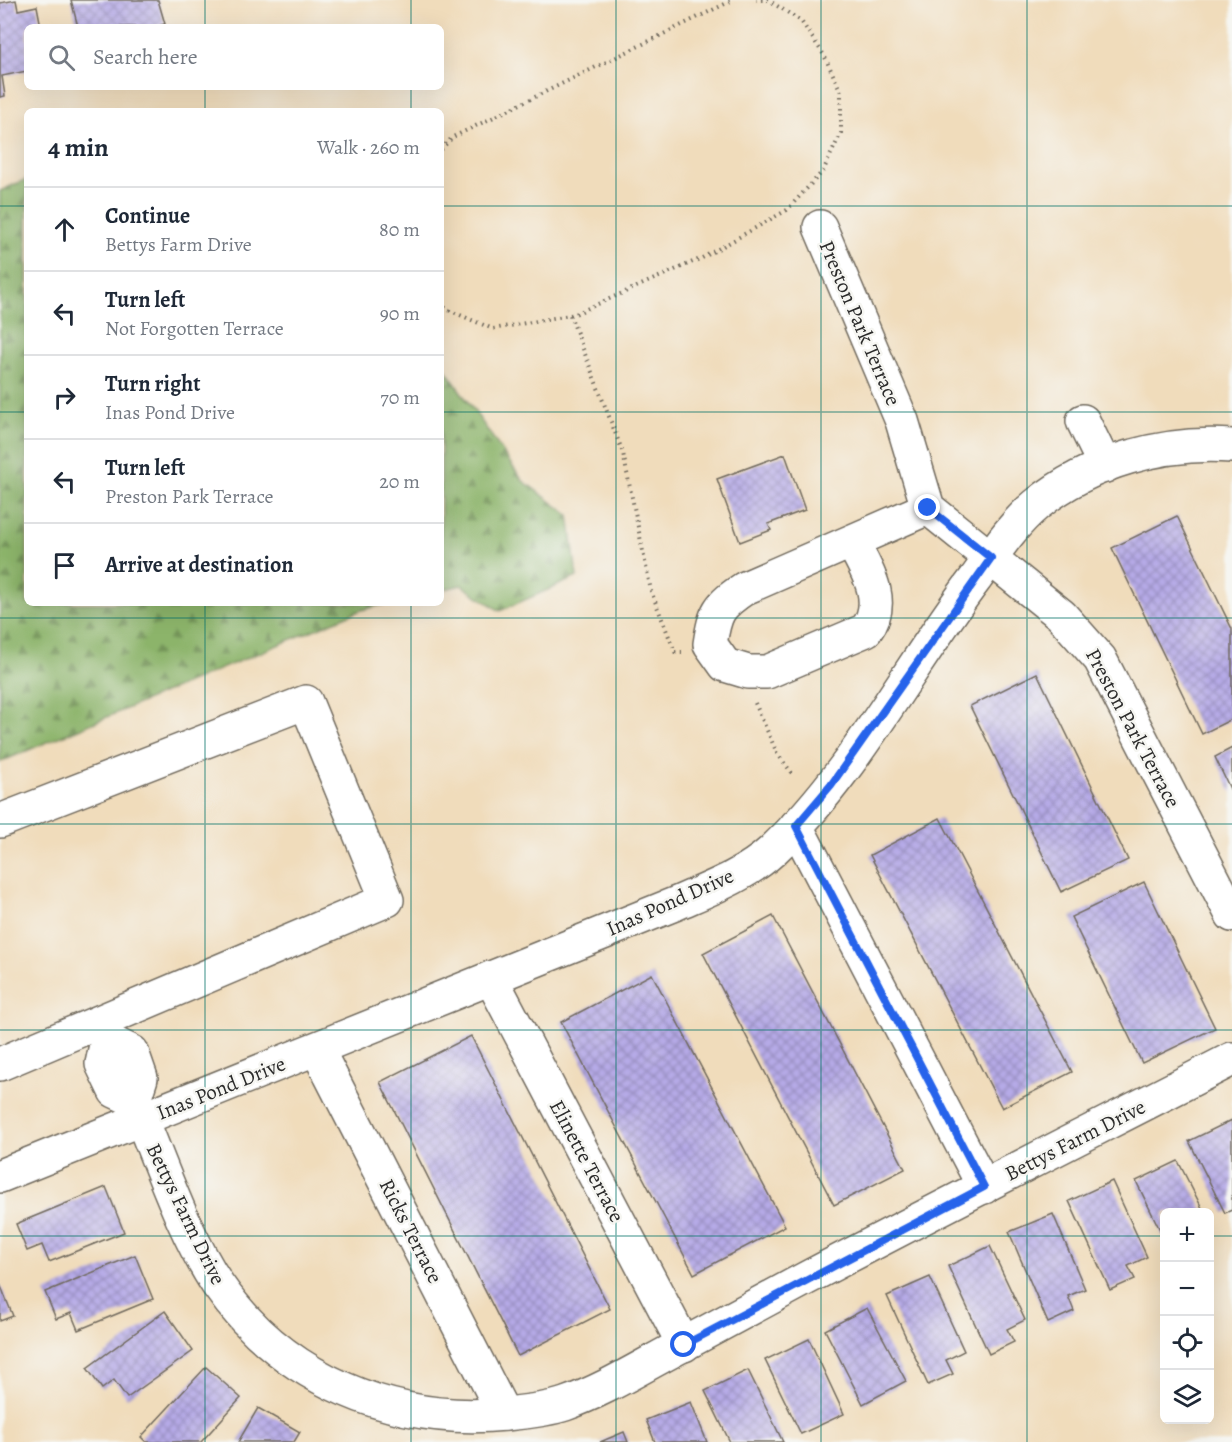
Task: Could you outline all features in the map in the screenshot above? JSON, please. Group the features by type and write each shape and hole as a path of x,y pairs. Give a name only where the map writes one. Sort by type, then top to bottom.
{"street":[{"name":"Preston Park Terrace","path":"820,227 902,421 928,508 1061,615 1100,659 1232,915"},
{"path":"1083,421 1105,466"},
{"name":"Inas Pond Drive","path":"0,1176 138,1110 317,1049 719,885 771,852 831,785 991,558 1036,505 1063,486 1105,466 1173,446 1232,446"},
{"path":"852,542 869,575 877,603 874,619 866,630 767,672 748,672 725,665 710,644 714,615 727,600 746,588 928,508"},
{"path":"0,821 306,702 387,900 103,1032 0,1064"},
{"path":"796,826 984,1187"},
{"name":"Elinette Terrace","path":"491,978 684,1345"},
{"path":"103,1032 102,1064 115,1091 138,1110"},
{"name":"Ricks Terrace","path":"317,1049 504,1414"},
{"name":"Bettys Farm Drive","path":"138,1110 199,1250 217,1282 242,1317 267,1340 302,1366 347,1391 398,1409 441,1415 504,1414 564,1404 612,1383 1232,1059"}],"path":[{"path":"444,146 453,137 733,0"},
{"path":"444,306 493,329 570,315 702,258 787,210 823,171 842,133 841,92 824,55 801,21 768,0 756,0"},
{"path":"570,315 623,453 651,591 675,652 685,651"},
{"path":"750,695 777,753 794,777"}],"green space":[{"path":"24,180 24,606 378,606 361,610 0,762 0,191"},
{"path":"444,367 522,480 569,515 577,577 500,611 461,585 444,589"}],"building":[{"path":"16,0 18,10 37,6 40,24 24,24 24,72 2,76 5,96 0,97 0,3"},
{"path":"71,0 158,0 165,24 77,24"},
{"path":"785,454 805,510 768,524 771,530 740,542 717,479"},
{"path":"1177,516 1232,629 1232,719 1202,734 1112,548"},
{"path":"1037,673 1128,860 1061,892 970,706"},
{"path":"1232,748 1232,793 1215,757"},
{"path":"940,818 1072,1072 1002,1108 870,855"},
{"path":"1144,882 1215,1028 1142,1063 1071,917"},
{"path":"773,916 905,1169 834,1205 703,953"},
{"path":"652,974 785,1226 694,1274 561,1022"},
{"path":"471,1036 610,1309 518,1356 380,1082"},
{"path":"1232,1120 1232,1210 1225,1213 1189,1141"},
{"path":"1178,1161 1202,1208 1160,1208 1160,1230 1136,1181"},
{"path":"1112,1181 1147,1257 1128,1266 1135,1279 1110,1290 1069,1201"},
{"path":"106,1187 124,1232 49,1262 42,1245 27,1251 16,1224"},
{"path":"1053,1214 1085,1289 1068,1296 1074,1311 1048,1323 1009,1232"},
{"path":"990,1246 1025,1320 1007,1329 1014,1342 989,1354 948,1266"},
{"path":"135,1255 153,1299 78,1330 71,1313 56,1319 45,1292"},
{"path":"930,1277 964,1351 946,1360 953,1374 928,1385 887,1296"},
{"path":"0,1284 13,1316 0,1321"},
{"path":"867,1308 906,1381 863,1404 825,1330"},
{"path":"165,1311 193,1351 127,1398 114,1380 102,1389 87,1368"},
{"path":"809,1339 844,1414 801,1434 765,1360"},
{"path":"206,1367 241,1398 201,1442 146,1442 141,1437"},
{"path":"748,1370 783,1442 730,1442 705,1391"},
{"path":"691,1402 707,1442 655,1442 646,1420"},
{"path":"258,1408 300,1432 294,1442 238,1442"},
{"path":"624,1432 628,1442 600,1442"}],"route":[{"path":"684,1345 807,1278 984,1187 796,826 831,785 960,598 991,558 928,508"}]}
